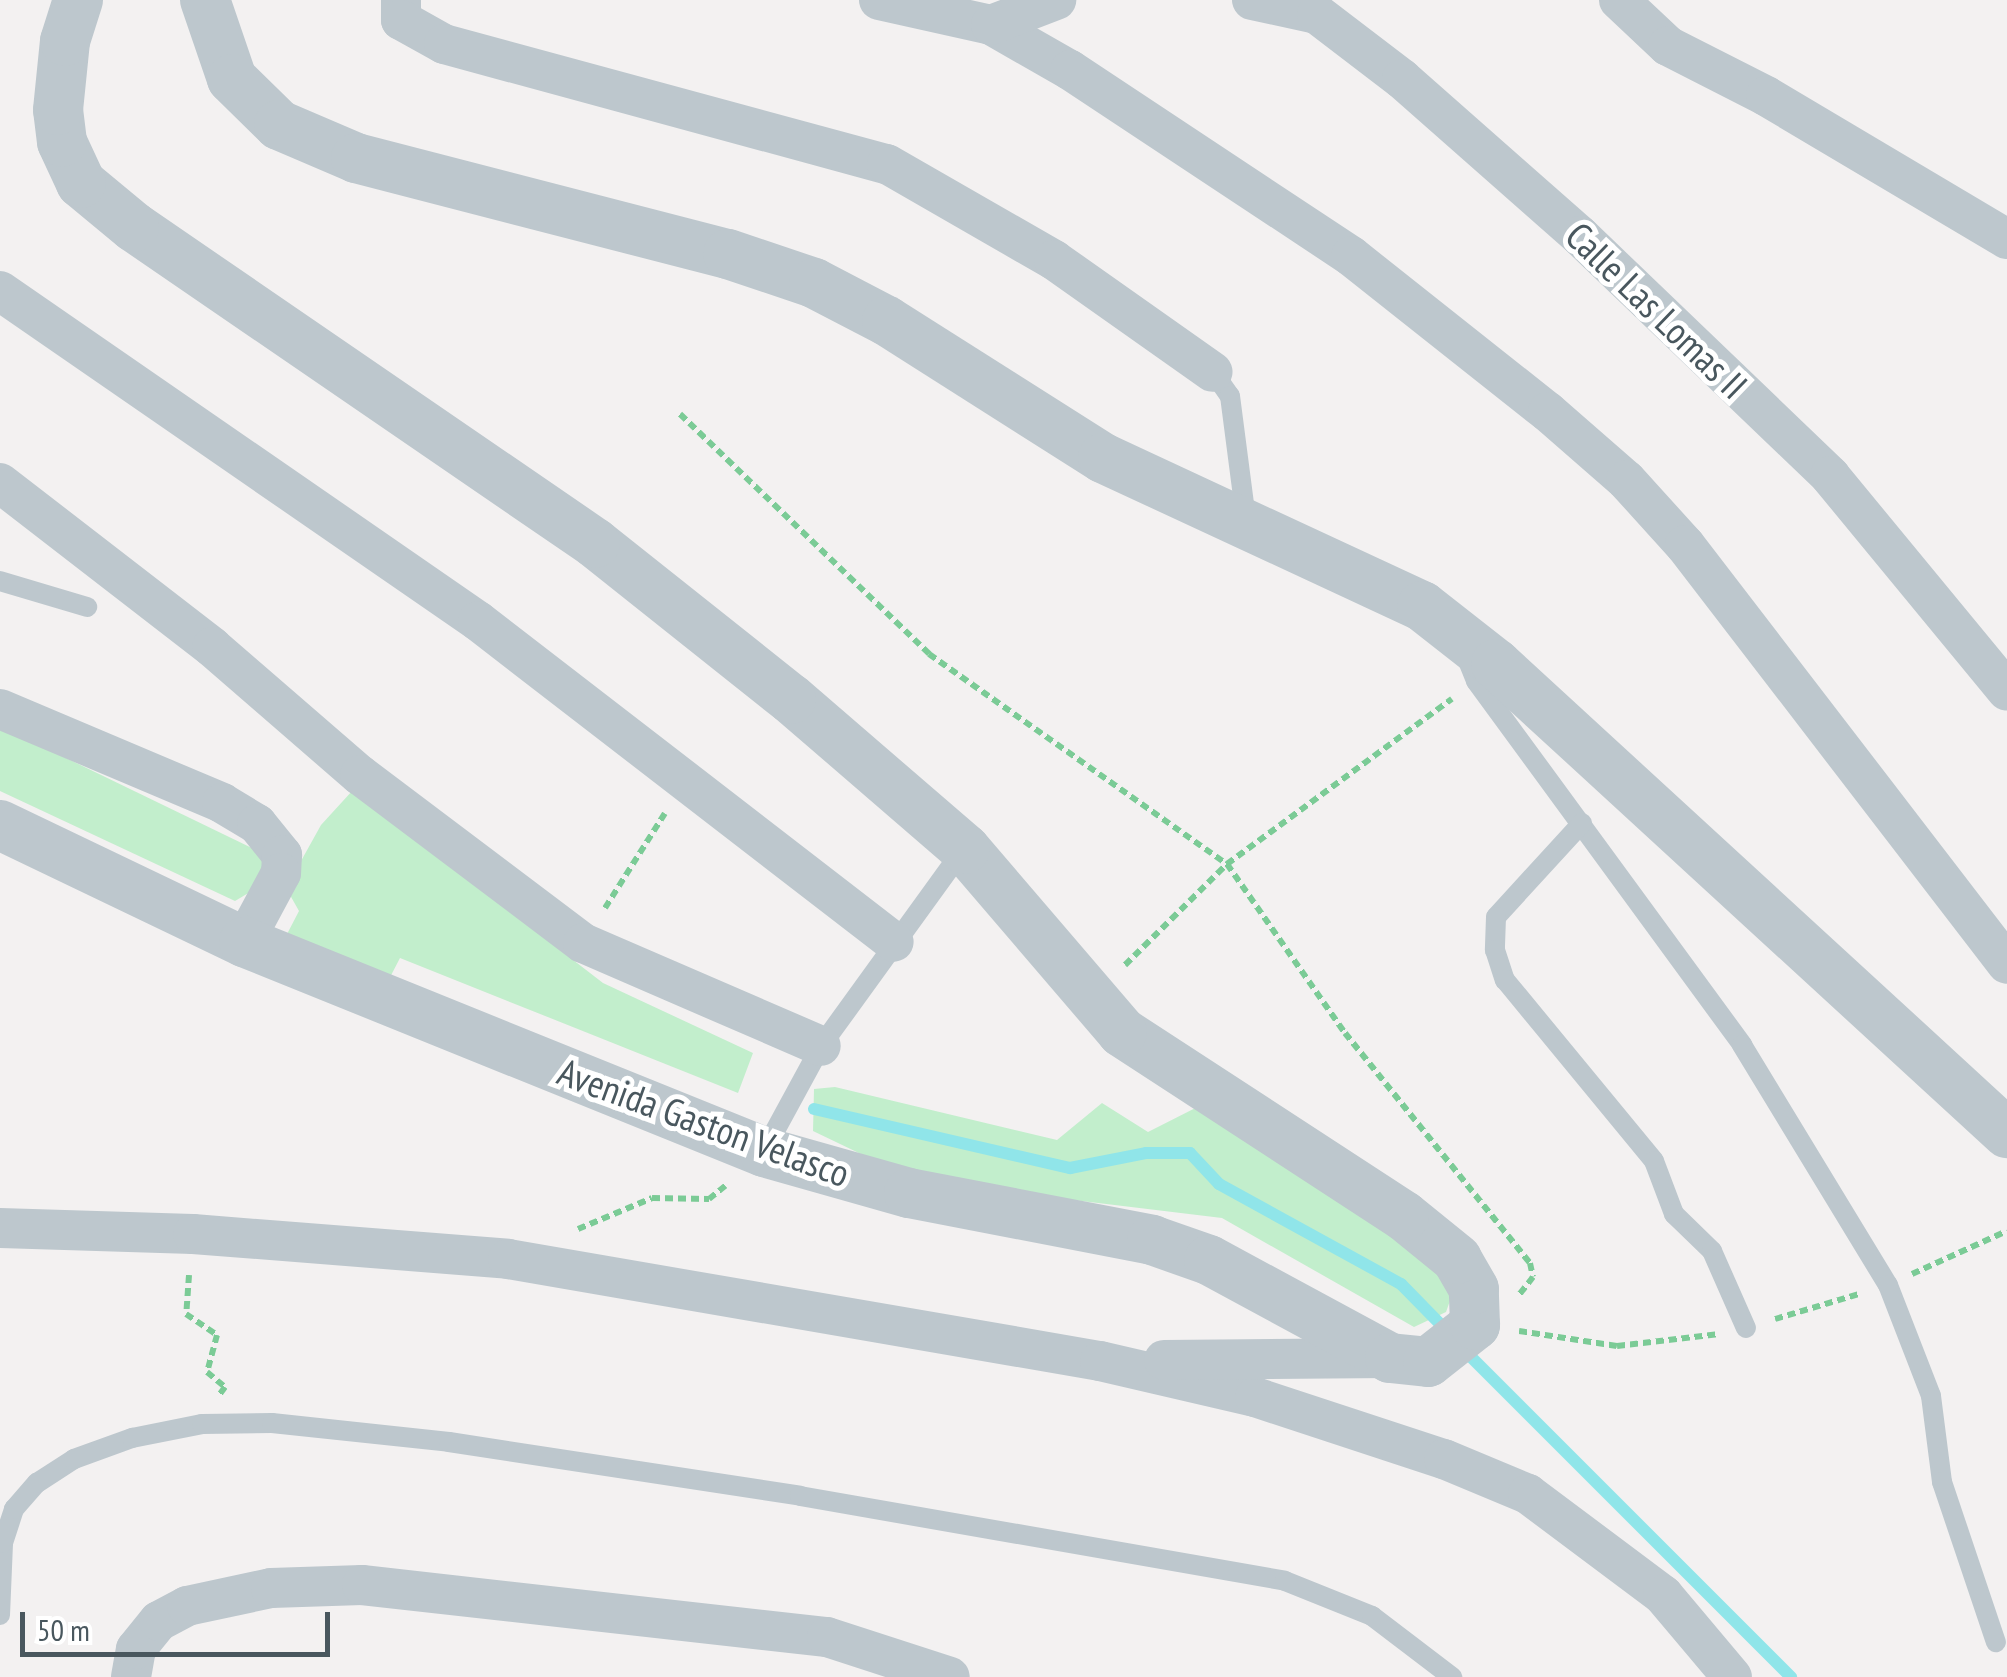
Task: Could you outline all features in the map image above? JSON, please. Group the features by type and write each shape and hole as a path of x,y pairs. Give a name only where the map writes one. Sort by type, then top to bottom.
{"street":[{"path":"78,0 61,60 58,110 62,142 81,182 134,227 595,543 964,849 1122,1032 1404,1216 1456,1259 1474,1289 1463,1334 1412,1362 1390,1358 1100,1361"},
{"path":"205,0 232,79 278,125 356,158 728,254 814,283 887,321 1103,458 1248,531 1422,606 1456,629 2007,1132"},
{"path":"402,0 401,20 444,44 887,164 1054,260 1213,372"},
{"path":"879,0 996,12 1056,0"},
{"name":"Calle Las Lomas II","path":"1252,0 1320,7 1580,236 1830,476 2007,691"},
{"path":"1618,0 1668,46 1766,96 2007,239"},
{"path":"996,12 1351,256 1626,480 1684,545 2007,964"},
{"path":"0,291 478,621 894,942"},
{"path":"0,483 212,647 360,775 583,943 822,1046"},
{"path":"0,709 222,803 257,824 282,855 280,873 244,942"},
{"name":"Avenida Gaston Velasco","path":"0,825 244,942 764,1152 910,1193 1152,1240 1208,1260 1390,1358"},
{"path":"0,1228 193,1234 508,1259 1100,1361 1255,1397 1444,1458 1528,1494 1663,1595 1732,1677"},
{"path":"131,1677 136,1649 159,1621 187,1606 271,1588 362,1584 826,1637 950,1677"}],"lane":[{"path":"1213,372 1230,396 1248,531"},
{"path":"0,580 87,608"},
{"path":"1456,629 1476,681 1742,1045 1888,1285 1930,1396 1942,1482 1996,1642"},
{"path":"1582,822 1496,917 1496,950 1505,980 1654,1161 1674,1214 1712,1252 1746,1328"},
{"path":"764,1152 822,1046 964,849"},
{"path":"0,1615 3,1543 14,1509 38,1483 74,1459 132,1438 202,1424 272,1423 449,1442 1285,1581 1372,1616 1452,1677"}],"path":[{"path":"680,414 929,654 1227,864 1345,1033 1530,1263 1527,1292 1463,1334"},
{"path":"1091,998 1227,864 1476,681"},
{"path":"583,943 686,780"},
{"path":"508,1259 652,1198 709,1199 764,1152"},
{"path":"193,1234 186,1314 217,1335 208,1372 225,1387 202,1424"}],"green space":[{"path":"0,726 262,853 262,885 235,901 0,791"},
{"path":"353,790 603,983 753,1053 738,1093 400,958 386,985 286,936 299,911 286,888 321,825"},
{"path":"835,1087 1057,1140 1102,1103 1148,1132 1225,1093 1443,1275 1452,1295 1446,1312 1414,1327 1222,1218 1032,1195 888,1167 813,1131 814,1089"}],"waterway":[{"path":"814,1109 1070,1168 1146,1153 1190,1153 1219,1184 1401,1284 1448,1332"},
{"path":"1461,1347 1791,1677"}]}
